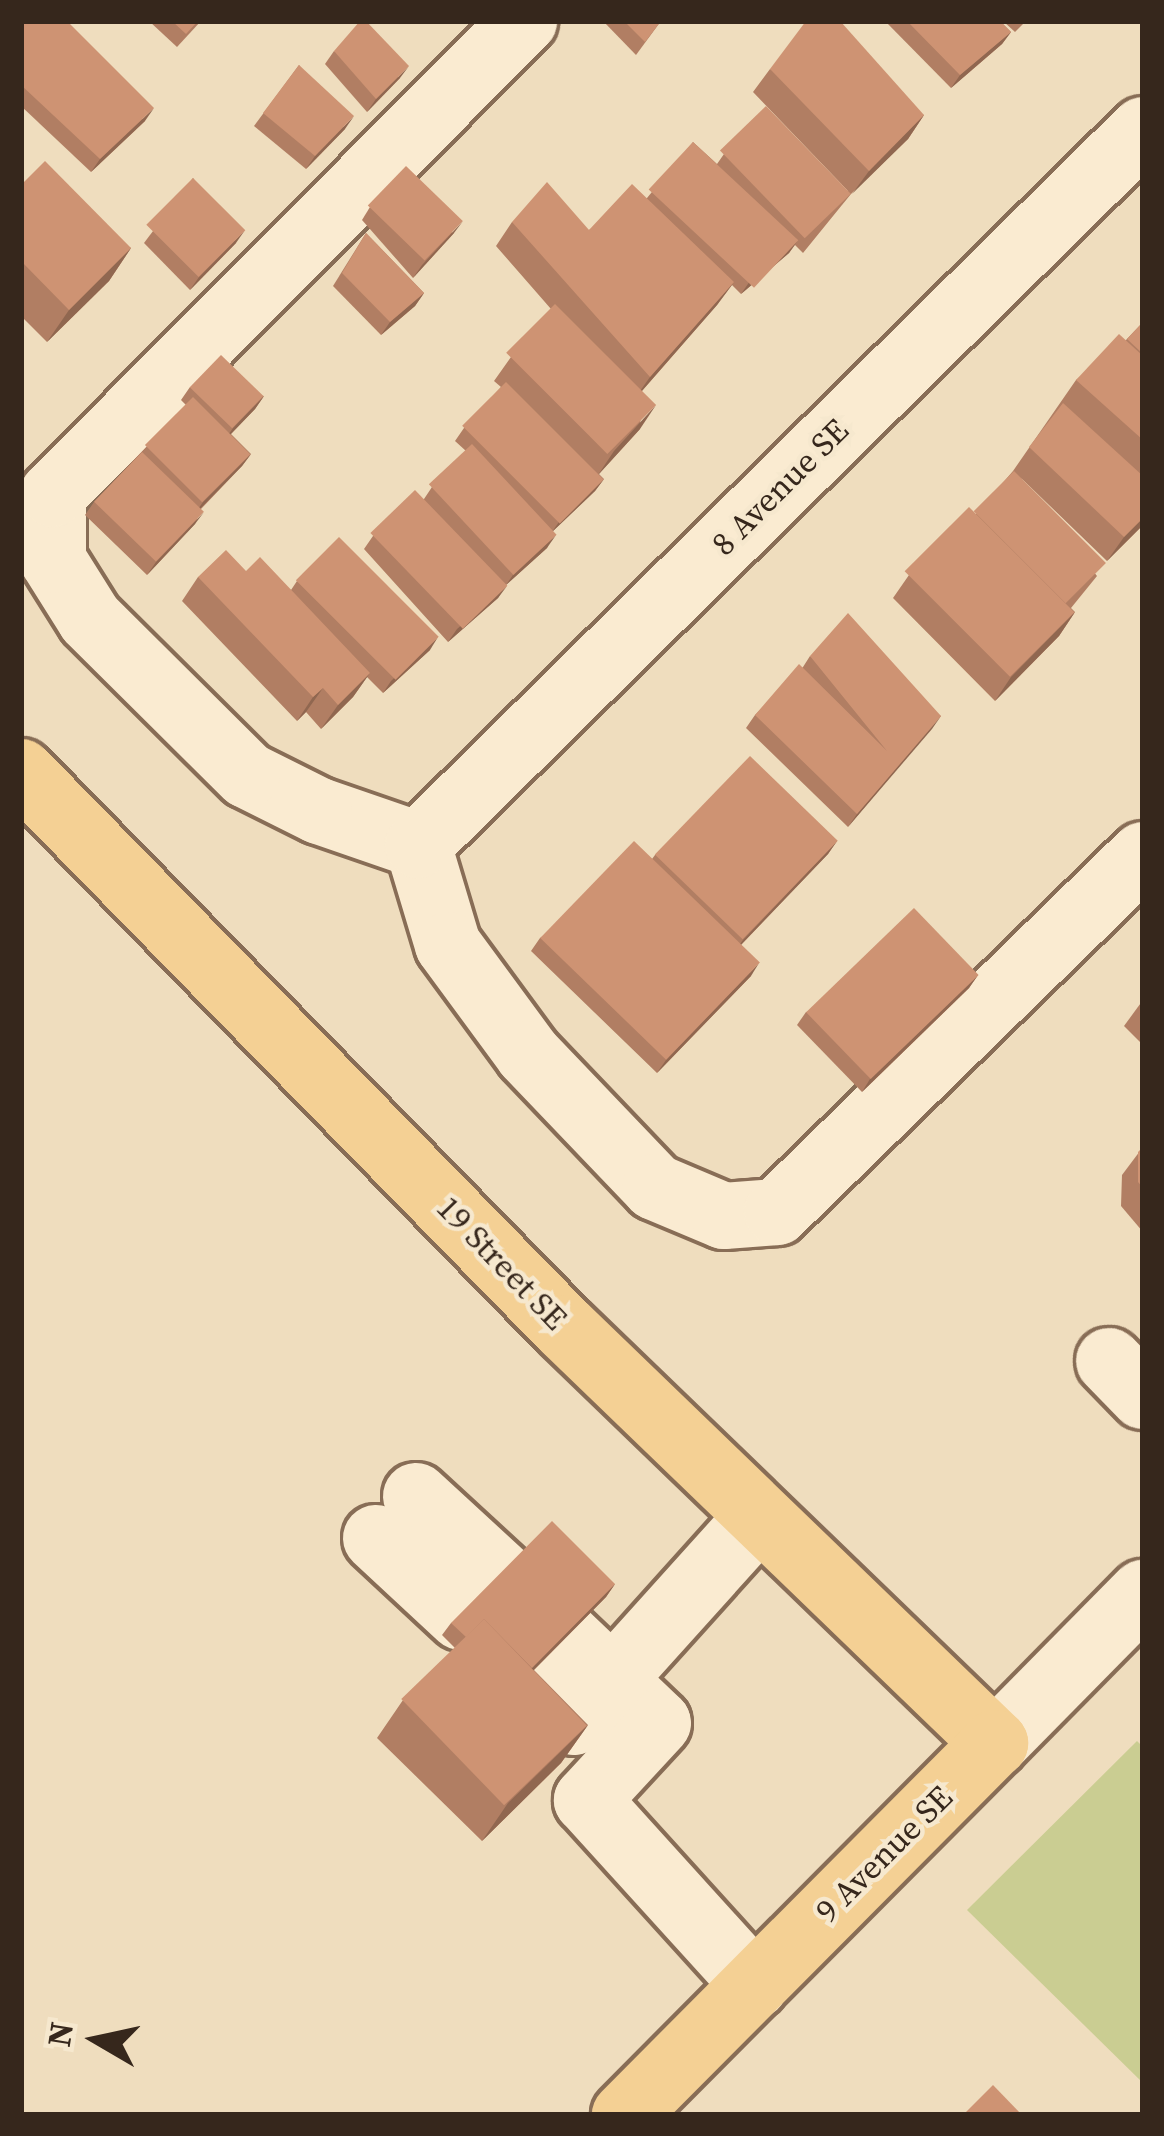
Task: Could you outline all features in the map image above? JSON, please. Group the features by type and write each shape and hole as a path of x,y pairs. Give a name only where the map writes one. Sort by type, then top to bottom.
{"main road":[{"name":"19 Street SE","path":"21,772 758,1518 995,1743"},
{"name":"9 Avenue SE","path":"626,2115 995,1743"}],"street":[{"path":"524,21 52,494 53,560 90,619 247,775 319,811 418,845 448,945 528,1054 655,1187 724,1216 777,1211 1143,855"},
{"name":"8 Avenue SE","path":"418,845 1143,130"},
{"path":"396,1517 481,1595"},
{"path":"755,1984 586,1800 658,1723 570,1665 758,1518"},
{"name":"9 Avenue SE","path":"995,1743 1143,1593"}],"green space":[{"path":"1137,1741 1143,1747 1143,2083 967,1910"}],"building":[{"path":"21,21 67,21 154,108 100,159 21,85"},
{"path":"172,21 198,21 186,34"},
{"path":"360,21 366,21 409,66 376,99 334,51"},
{"path":"624,21 661,21 645,42"},
{"path":"806,21 840,21 924,115 869,171 770,69"},
{"path":"907,21 1000,21 1011,32 960,75"},
{"path":"299,65 354,116 315,156 263,113"},
{"path":"766,106 851,194 805,238 720,150"},
{"path":"693,142 798,240 754,288 649,190"},
{"path":"45,161 131,248 69,310 21,261 21,185"},
{"path":"406,166 463,221 425,260 368,206"},
{"path":"193,178 245,230 199,277 146,225"},
{"path":"547,182 589,230 632,184 734,282 650,377 512,222"},
{"path":"366,233 424,293 390,322 342,273"},
{"path":"555,304 656,405 607,454 506,353"},
{"path":"1143,322 1143,354 1127,339"},
{"path":"1119,334 1143,356 1143,440 1076,380"},
{"path":"221,355 263,396 232,428 190,387"},
{"path":"506,382 604,480 560,523 462,426"},
{"path":"193,397 250,454 202,502 145,445"},
{"path":"1063,403 1143,476 1143,518 1124,537 1029,447"},
{"path":"472,444 557,535 513,575 429,484"},
{"path":"142,452 204,512 156,561 94,502"},
{"path":"1014,471 1106,563 1066,603 974,511"},
{"path":"415,490 507,586 463,629 370,533"},
{"path":"969,507 1074,612 1010,677 905,571"},
{"path":"339,537 439,637 396,680 296,580"},
{"path":"226,550 246,571 260,557 370,673 338,705 323,688 313,697 198,577"},
{"path":"848,613 941,716 857,814 755,715 799,664 887,751 810,656"},
{"path":"750,756 838,841 743,939 655,855"},
{"path":"634,841 760,963 666,1060 540,938"},
{"path":"914,908 979,975 871,1079 806,1012"},
{"path":"1143,1147 1143,1188 1138,1182 1138,1152"},
{"path":"552,1521 615,1584 532,1668 484,1619 466,1637 451,1623"},
{"path":"484,1619 587,1725 504,1805 401,1699"},
{"path":"993,2085 1022,2115 963,2115"}]}
